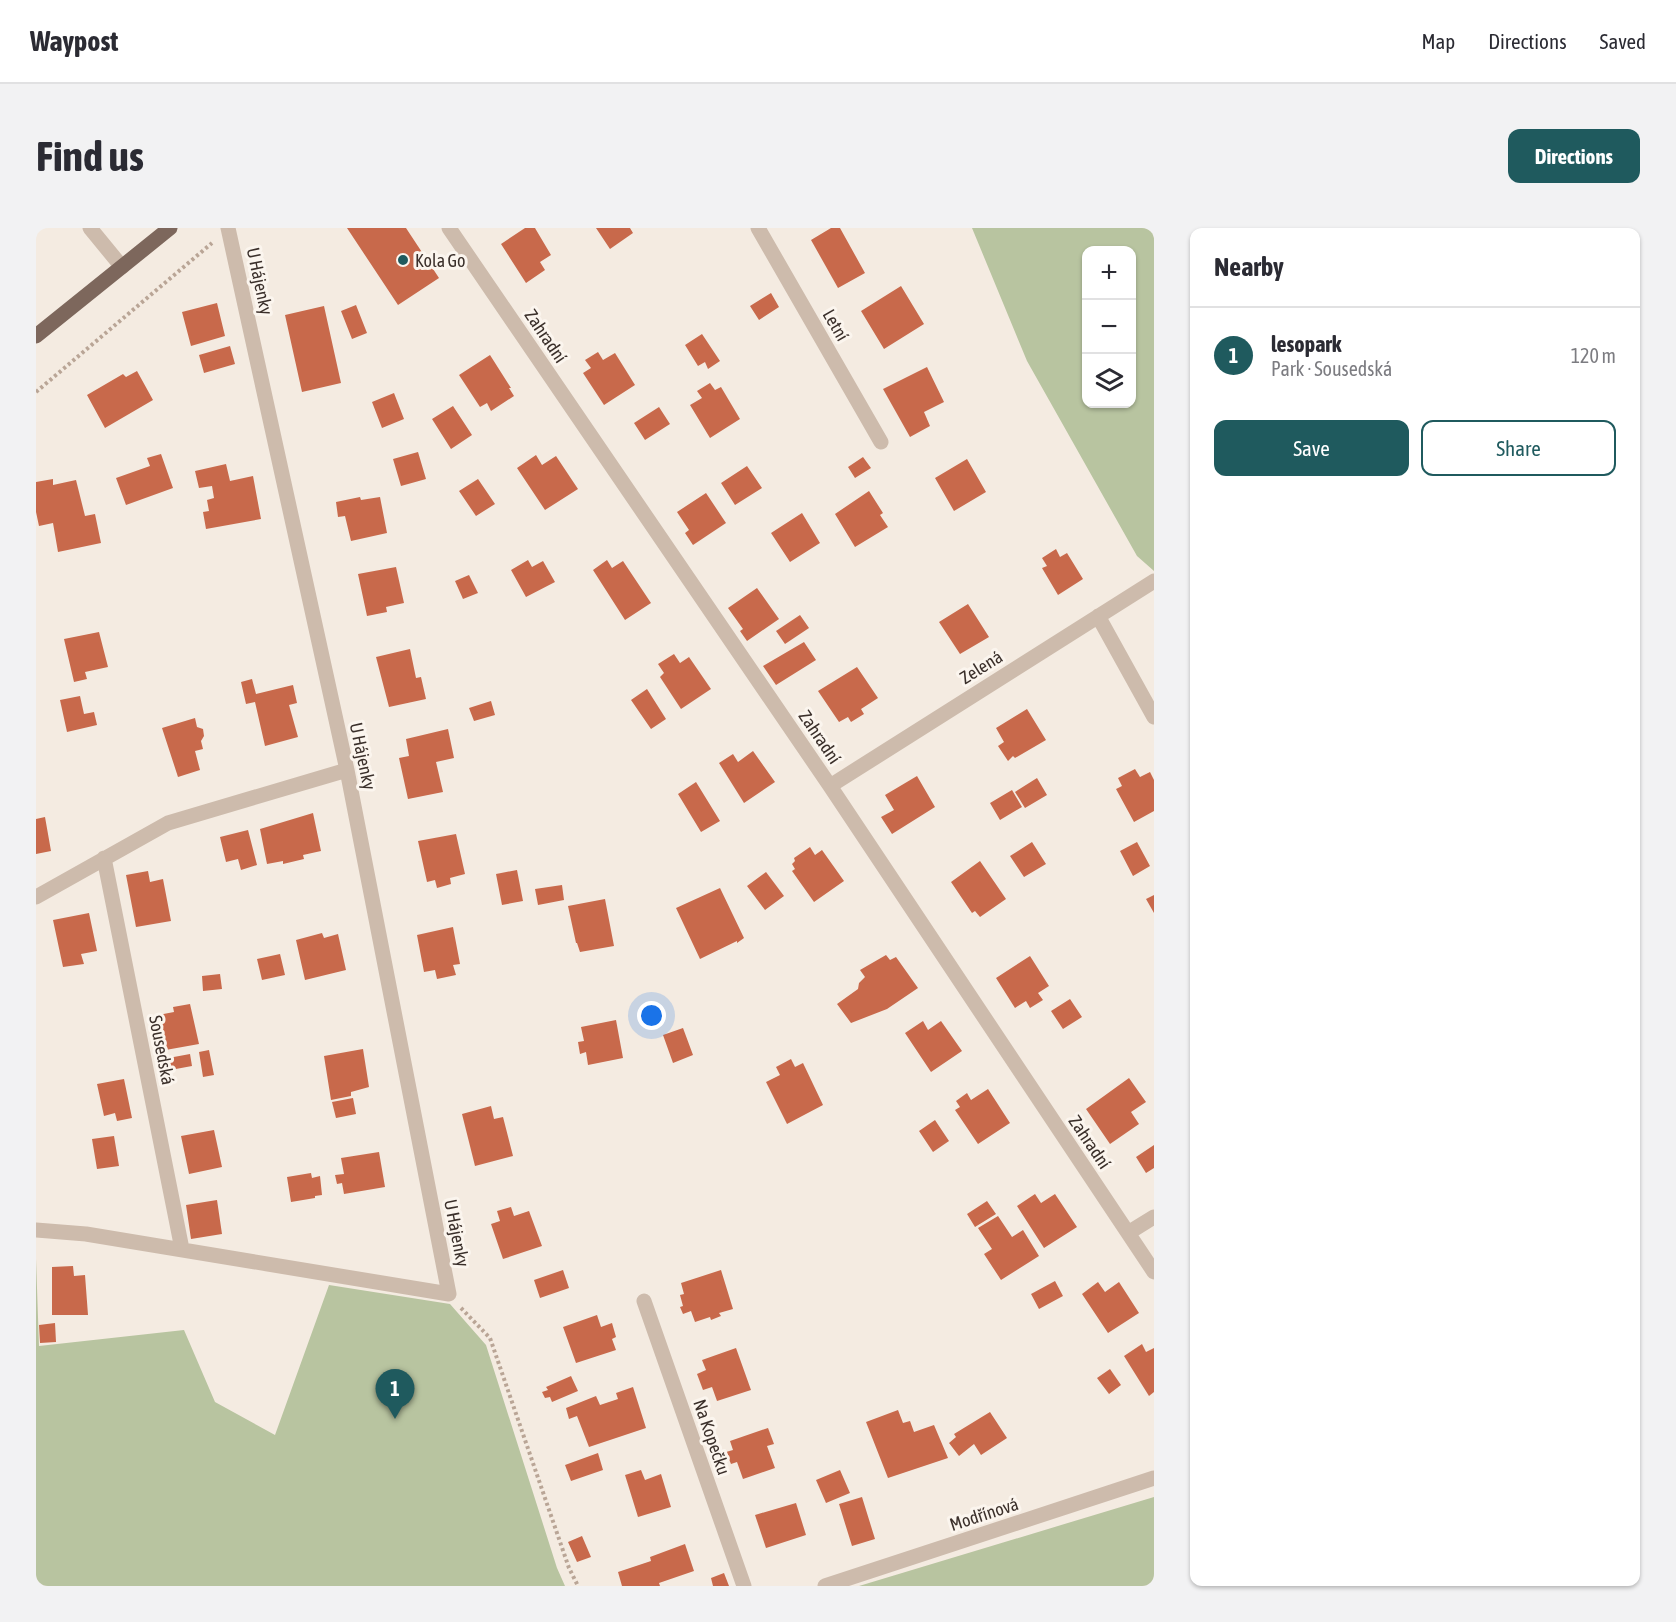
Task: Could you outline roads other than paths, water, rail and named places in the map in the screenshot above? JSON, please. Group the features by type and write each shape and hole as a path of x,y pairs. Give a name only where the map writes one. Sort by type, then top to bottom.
{"main road":[{"path":"36,336 170,228"}],"street":[{"path":"90,228 122,267"},
{"name":"U Hájenky","path":"182,1250 449,1294 346,770 228,228"},
{"name":"Zahradní","path":"449,228 830,786 1154,1272"},
{"name":"Letní","path":"759,228 880,441"},
{"name":"Zelená","path":"830,786 1154,581"},
{"path":"1098,616 1154,717"},
{"path":"36,897 168,823 346,770"},
{"name":"Sousedská","path":"104,858 182,1250"},
{"path":"1128,1233 1154,1217"},
{"path":"36,1230 86,1234 182,1250"},
{"name":"Na Kopečku","path":"644,1301 744,1586"},
{"name":"Modřínová","path":"825,1586 1154,1478"}],"place":[{"name":"Kola Go","path":"403,260"},
{"name":"lesopark","path":"395,1419"}]}
